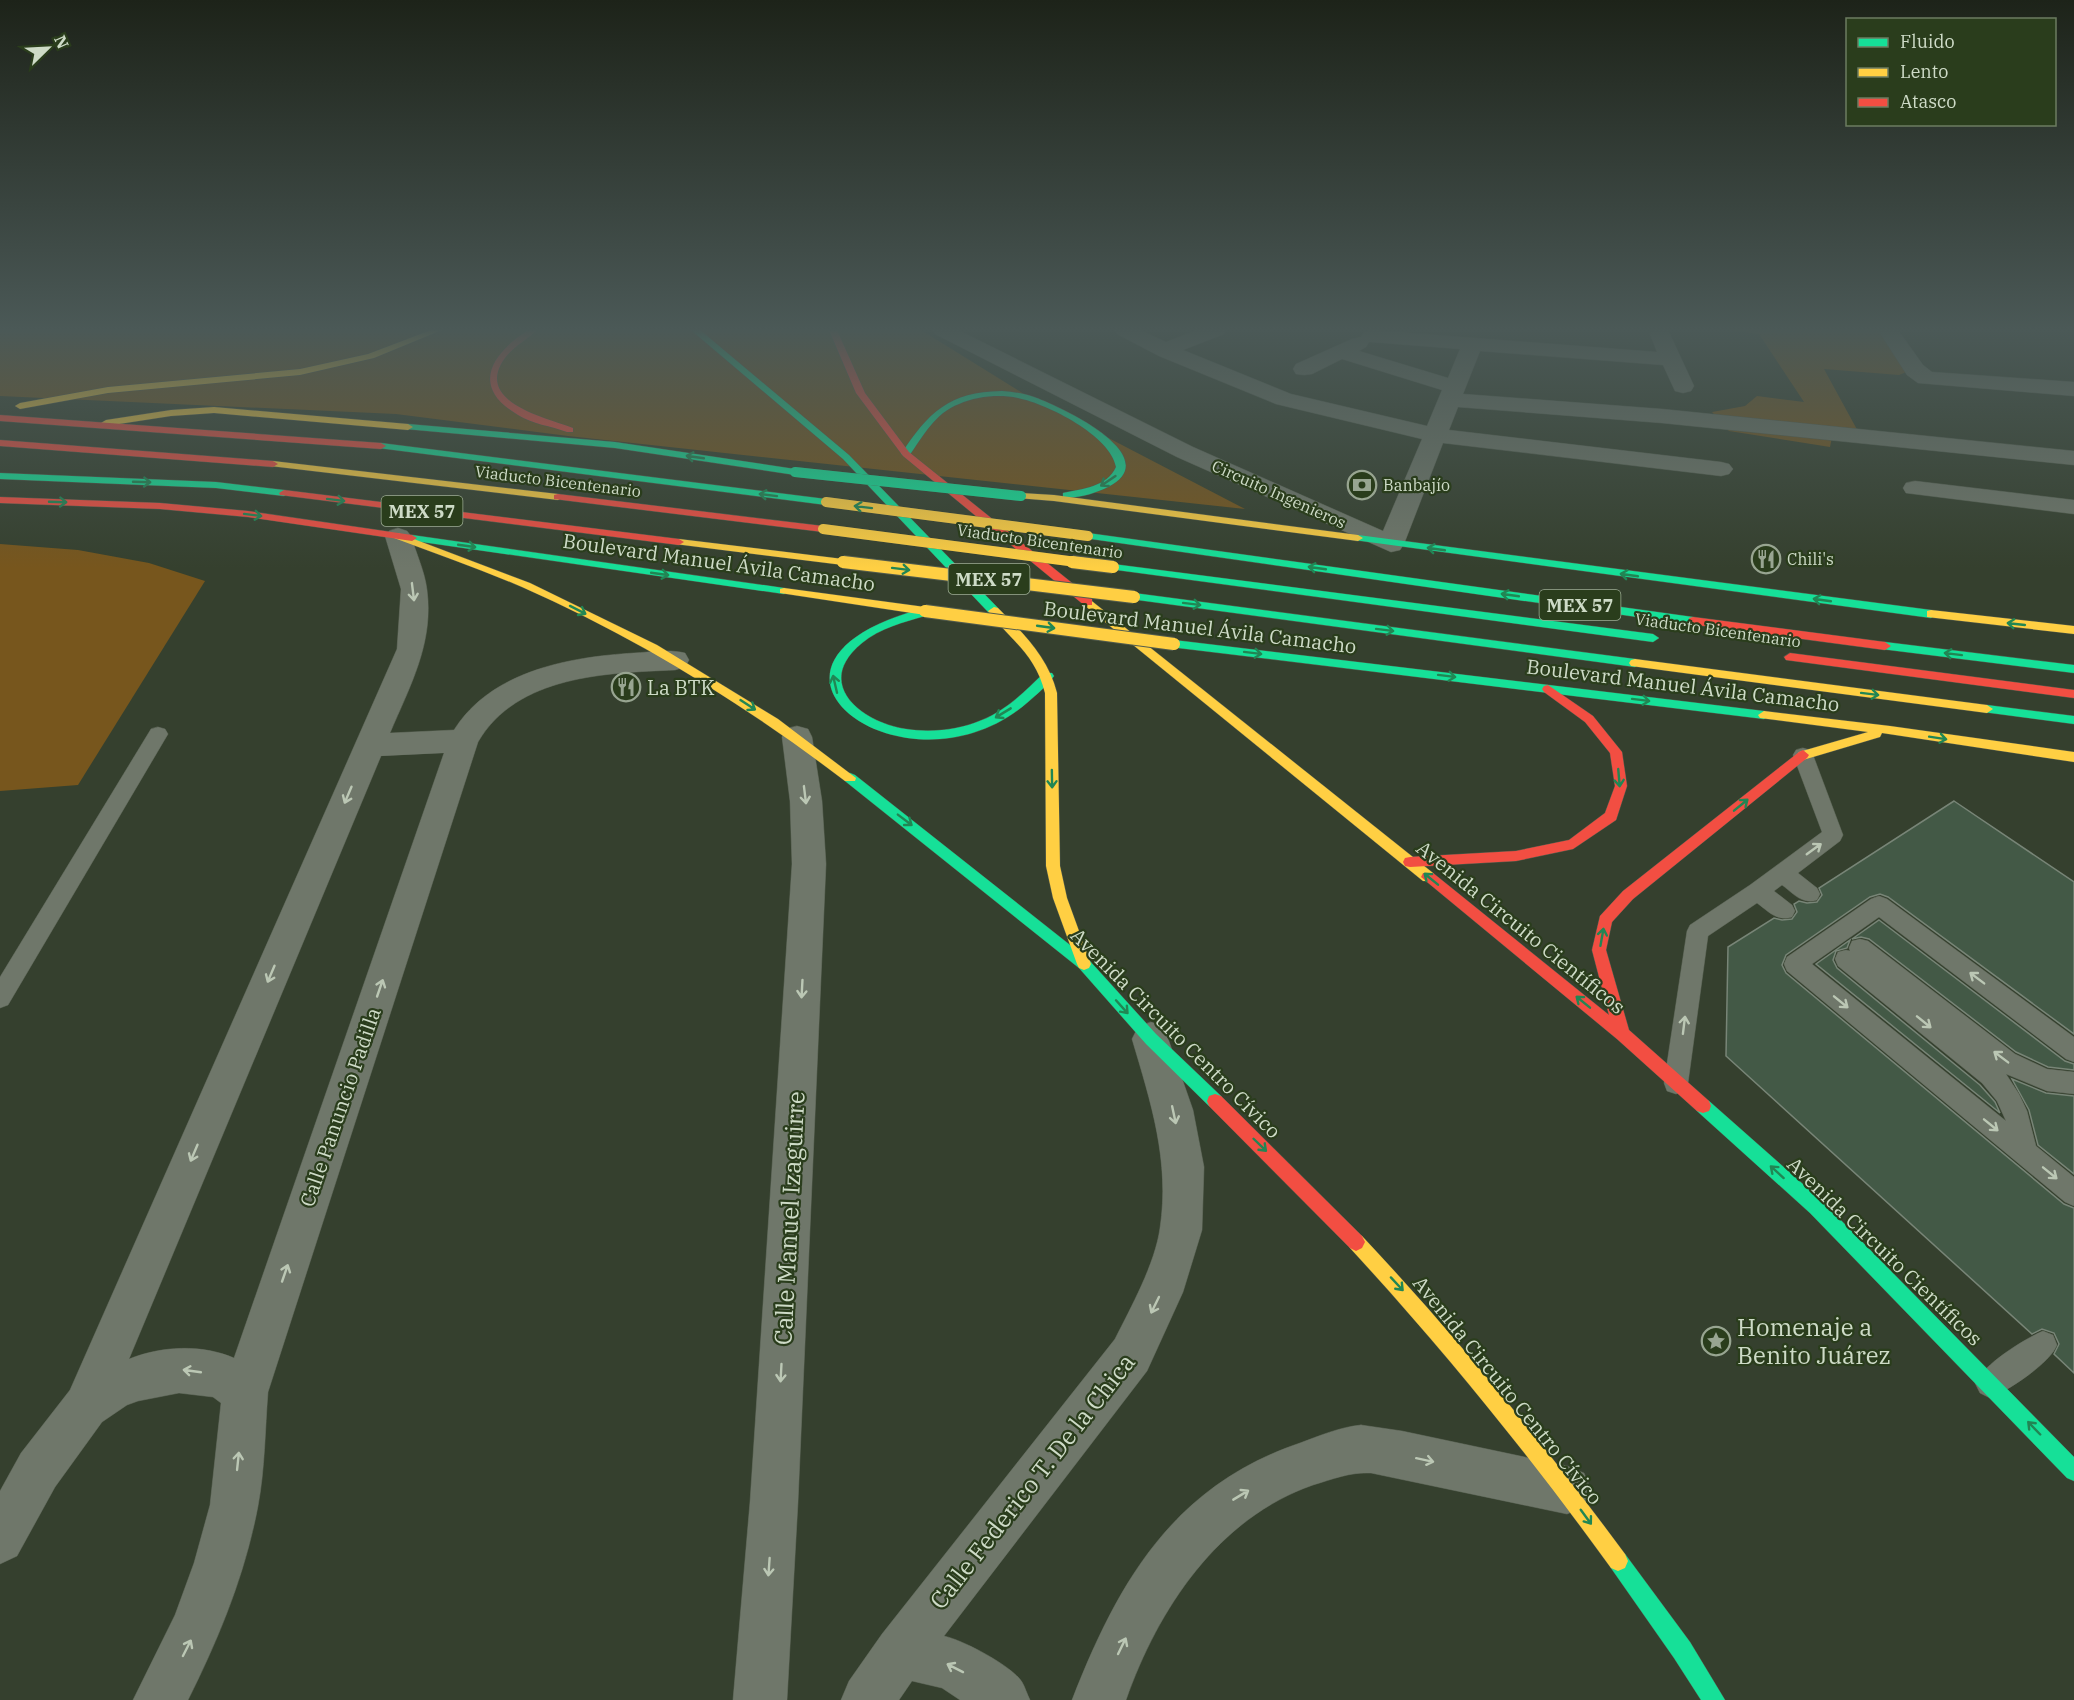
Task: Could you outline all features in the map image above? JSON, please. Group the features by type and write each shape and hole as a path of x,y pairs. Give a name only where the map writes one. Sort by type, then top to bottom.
{"main road":[{"path":"516,409 615,445"},
{"path":"789,409 846,457 1041,659 1048,676 1051,693 1053,867 1060,898 1084,964"},
{"path":"873,409 906,454 930,418 942,409"},
{"path":"1052,409 1109,441 1117,449 1121,458 1121,468 1116,477 1105,484 1090,490 1054,498"},
{"path":"106,423 171,413 214,410 615,445 795,472 1054,498 1922,614 2074,630"},
{"name":"MEX 57","path":"0,417 353,442 1088,536 1712,624 2074,669"},
{"name":"Viaducto Bicentenario","path":"0,443 243,460 823,529 1671,641"},
{"name":"Avenida Circuito Científicos","path":"906,454 1622,1034 1816,1207 2074,1471"},
{"name":"Boulevard Manuel Ávila Camacho","path":"0,476 216,485 1134,597 2074,720"},
{"name":"Boulevard Manuel Ávila Camacho","path":"0,500 159,506 248,514 925,611 1174,644 1890,730 2074,757"},
{"name":"Avenida Circuito Centro Cívico","path":"398,536 525,585 675,660 797,737 917,829 1084,964 1151,1039 1279,1163 1394,1281 1567,1490 1682,1650 1714,1700"},
{"path":"925,611 857,640 843,653 832,672 834,689 846,709 863,721 892,731 920,735 955,732 987,723 1012,708 1048,676"},
{"name":"Viaducto Bicentenario","path":"1778,655 2074,694"},
{"path":"1410,862 1516,856 1573,844 1611,816 1621,786 1616,752 1589,719 1547,688"},
{"path":"1622,1034 1599,950 1605,920 1628,895 1803,755 1890,730"}],"street":[{"name":"Circuito Ingenieros","path":"1100,409 1185,452 1391,544"},
{"path":"1327,409 1435,435 1721,469"},
{"path":"1391,544 1446,409"},
{"path":"1599,409 2074,458"},
{"path":"1915,488 2074,507"},
{"path":"0,1539 38,1470 86,1406 411,649 414,590 398,536"},
{"name":"Calle Panuncio Padilla","path":"160,1700 197,1627 219,1563 234,1505 244,1392 463,741 480,715 507,694 539,681 613,663 675,660"},
{"name":"Calle Manuel Izaguirre","path":"760,1700 774,1502 809,864 806,801 797,737"},
{"path":"370,745 463,741"},
{"name":"Calle Federico T. De la Chica","path":"868,1700 900,1652 1131,1355 1161,1292 1180,1230 1184,1167 1173,1110 1151,1039"},
{"path":"86,1406 111,1389 138,1377 179,1370 221,1375 244,1392"},
{"path":"1099,1700 1105,1680 1141,1606 1186,1543 1234,1499 1293,1466 1359,1449 1567,1490"},
{"path":"900,1652 952,1664 1003,1700"}],"lane":[{"path":"0,998 158,734"},
{"path":"1677,1083 1698,931 1758,891 1833,835 1803,755"},
{"path":"1781,872 1809,894"},
{"path":"1758,891 1784,911"},
{"path":"2074,1051 1879,905 1796,964 2074,1193"},
{"path":"2025,1153 2019,1118 2006,1090 1853,954 2006,1062 2029,1075 2062,1083 2074,1083"},
{"path":"1990,1383 2043,1345"}],"shaded area":[{"path":"293,409 1053,409 1245,509 568,436 396,414"},
{"path":"1727,409 1846,409 1860,435 1833,432 1830,447 1729,431 1712,412"},
{"path":"0,544 78,550 149,563 205,581 78,785 0,791"}],"building":[{"path":"1954,801 2074,882 2074,1034 1888,897 1880,894 1870,897 1786,955 1782,965 1786,973 2064,1204 2074,1208 2074,1373 2054,1354 2059,1344 2054,1333 2042,1329 2032,1334 1726,1056 1728,947 1774,918 1792,919 1797,912 1794,904 1799,901 1817,902 1822,895 1819,888"},
{"path":"1879,920 2065,1061 2074,1064 2074,1070 2048,1067 2016,1052 1869,939 1861,937 1852,939"},
{"path":"1850,940 1847,948 1836,951 1833,960 1837,968 1980,1085 1995,1102 2000,1113 1816,964"},
{"path":"2012,1079 2046,1093 2074,1096 2074,1174 2038,1145 2029,1110"}],"traffic: fast":[{"path":"789,409 846,457 994,611"},
{"path":"906,454 927,424 942,409"},
{"path":"1056,409 1097,433 1111,445 1119,456 1121,467 1118,474 1106,484 1067,495"},
{"path":"408,427 615,445 795,472"},
{"path":"381,446 826,502"},
{"path":"795,472 1021,496"},
{"path":"0,476 216,485 284,493"},
{"path":"1088,536 1693,621"},
{"path":"412,538 784,591"},
{"path":"1358,538 1931,614"},
{"path":"1113,567 1653,638"},
{"path":"1134,597 1635,663"},
{"path":"921,613 872,631 843,654 836,669 834,682 839,695 860,717 876,725 904,733 916,735 952,733 987,723 1004,714 1048,676"},
{"path":"1174,644 1764,715"},
{"path":"1885,646 2074,669"},
{"path":"1987,709 2074,720"},
{"path":"850,778 1084,964 1151,1039 1215,1101"},
{"path":"1703,1106 1816,1207 2074,1471"},
{"path":"1618,1561 1682,1650 1714,1700"}],"traffic: slow":[{"path":"106,423 171,413 214,410 408,427"},
{"path":"273,464 558,497"},
{"path":"1021,496 1054,498 1358,538"},
{"path":"826,502 1088,536"},
{"path":"823,529 1113,567"},
{"path":"398,536 526,585 612,626 734,697 850,778"},
{"path":"679,542 843,562"},
{"path":"843,562 1134,597"},
{"path":"784,591 925,611"},
{"path":"1088,602 1428,877"},
{"path":"925,611 1174,644"},
{"path":"994,611 1030,648 1048,680 1051,693 1053,866 1060,898 1084,964"},
{"path":"1931,614 2074,630"},
{"path":"1635,663 1987,709"},
{"path":"1764,715 1890,730 2074,757"},
{"path":"1803,755 1876,734"},
{"path":"1356,1242 1426,1318 1493,1397 1618,1561"}],"traffic: jam":[{"path":"516,409 533,418 570,430"},
{"path":"873,409 906,454 1088,602"},
{"path":"0,418 381,446"},
{"path":"0,443 273,464"},
{"path":"284,493 679,542"},
{"path":"558,497 823,529"},
{"path":"0,500 160,506 248,514 412,538"},
{"path":"1693,621 1885,646"},
{"path":"1790,657 2074,694"},
{"path":"1410,862 1516,856 1573,844 1611,816 1621,786 1616,752 1589,719 1548,689"},
{"path":"1622,1034 1599,950 1605,920 1628,895 1803,755"},
{"path":"1428,877 1622,1034 1703,1106"},
{"path":"1215,1101 1356,1242"}],"place":[{"name":"Banbajío","path":"1362,485"},
{"name":"Chili's","path":"1766,559"},
{"name":"La BTK","path":"626,687"},
{"name":"Homenaje a Benito Juárez","path":"1716,1341"}]}
